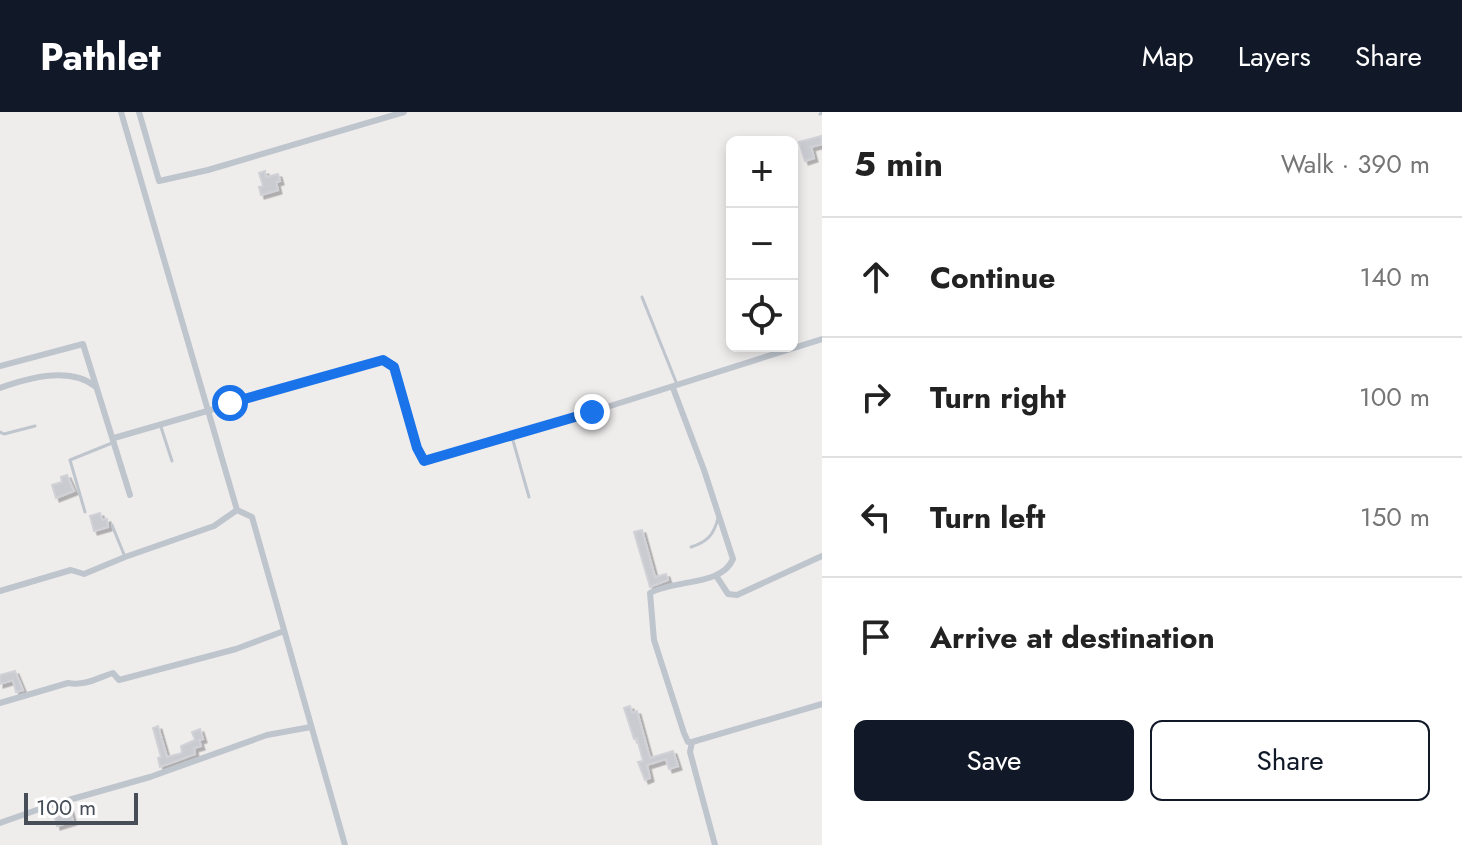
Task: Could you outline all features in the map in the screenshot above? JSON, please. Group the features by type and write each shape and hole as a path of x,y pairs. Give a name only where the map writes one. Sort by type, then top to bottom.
{"street":[{"path":"121,112 206,410 242,512 252,517 345,845"},
{"path":"139,112 159,181 208,170 404,112"},
{"path":"372,112 375,121"},
{"path":"115,440 206,410 383,360 394,367 417,448 424,461 512,437 822,339"},
{"path":"0,366 83,344 130,495"},
{"path":"0,388 35,377 56,376 80,379 98,389"},
{"path":"675,386 733,559 717,577 660,588 650,593 654,640 688,742 822,704"},
{"path":"0,591 71,570 84,574 214,526 242,512"},
{"path":"717,577 728,594 737,595 822,556"},
{"path":"0,703 68,683 79,685 95,682 113,673 119,680 128,678 236,649 284,631"},
{"path":"0,823 150,777 267,735 311,727"},
{"path":"692,742 690,752 715,845"}],"lane":[{"path":"642,297 675,386"},
{"path":"160,424 172,461"},
{"path":"0,432 4,434 35,426"},
{"path":"512,437 529,497"},
{"path":"85,512 70,460 115,440"},
{"path":"691,547 712,536 718,514"},
{"path":"112,525 125,557"}],"building":[{"path":"821,136 822,144 811,147 814,158 805,161 799,142"},
{"path":"265,171 266,177 278,174 280,181 276,182 278,190 261,195 259,187 263,186 259,173"},
{"path":"67,475 74,491 56,498 52,485 62,482 61,477"},
{"path":"100,513 102,520 107,519 108,527 94,531 90,516"},
{"path":"642,530 655,577 666,574 668,580 650,587 634,532"},
{"path":"15,671 23,690 16,692 13,680 0,684 0,675"},
{"path":"630,706 632,713 637,711 650,758 673,751 678,766 669,769 666,759 647,765 650,778 645,780 638,762 643,761 637,738 634,739 624,708"},
{"path":"158,726 167,757 182,753 181,746 195,740 192,732 200,729 203,739 199,740 201,746 194,748 195,754 160,767 158,758 161,757 153,728"},
{"path":"69,806 73,821 57,826 53,811"}],"route":[{"path":"230,403 383,360 394,367 420,458 424,461 592,412"}]}
